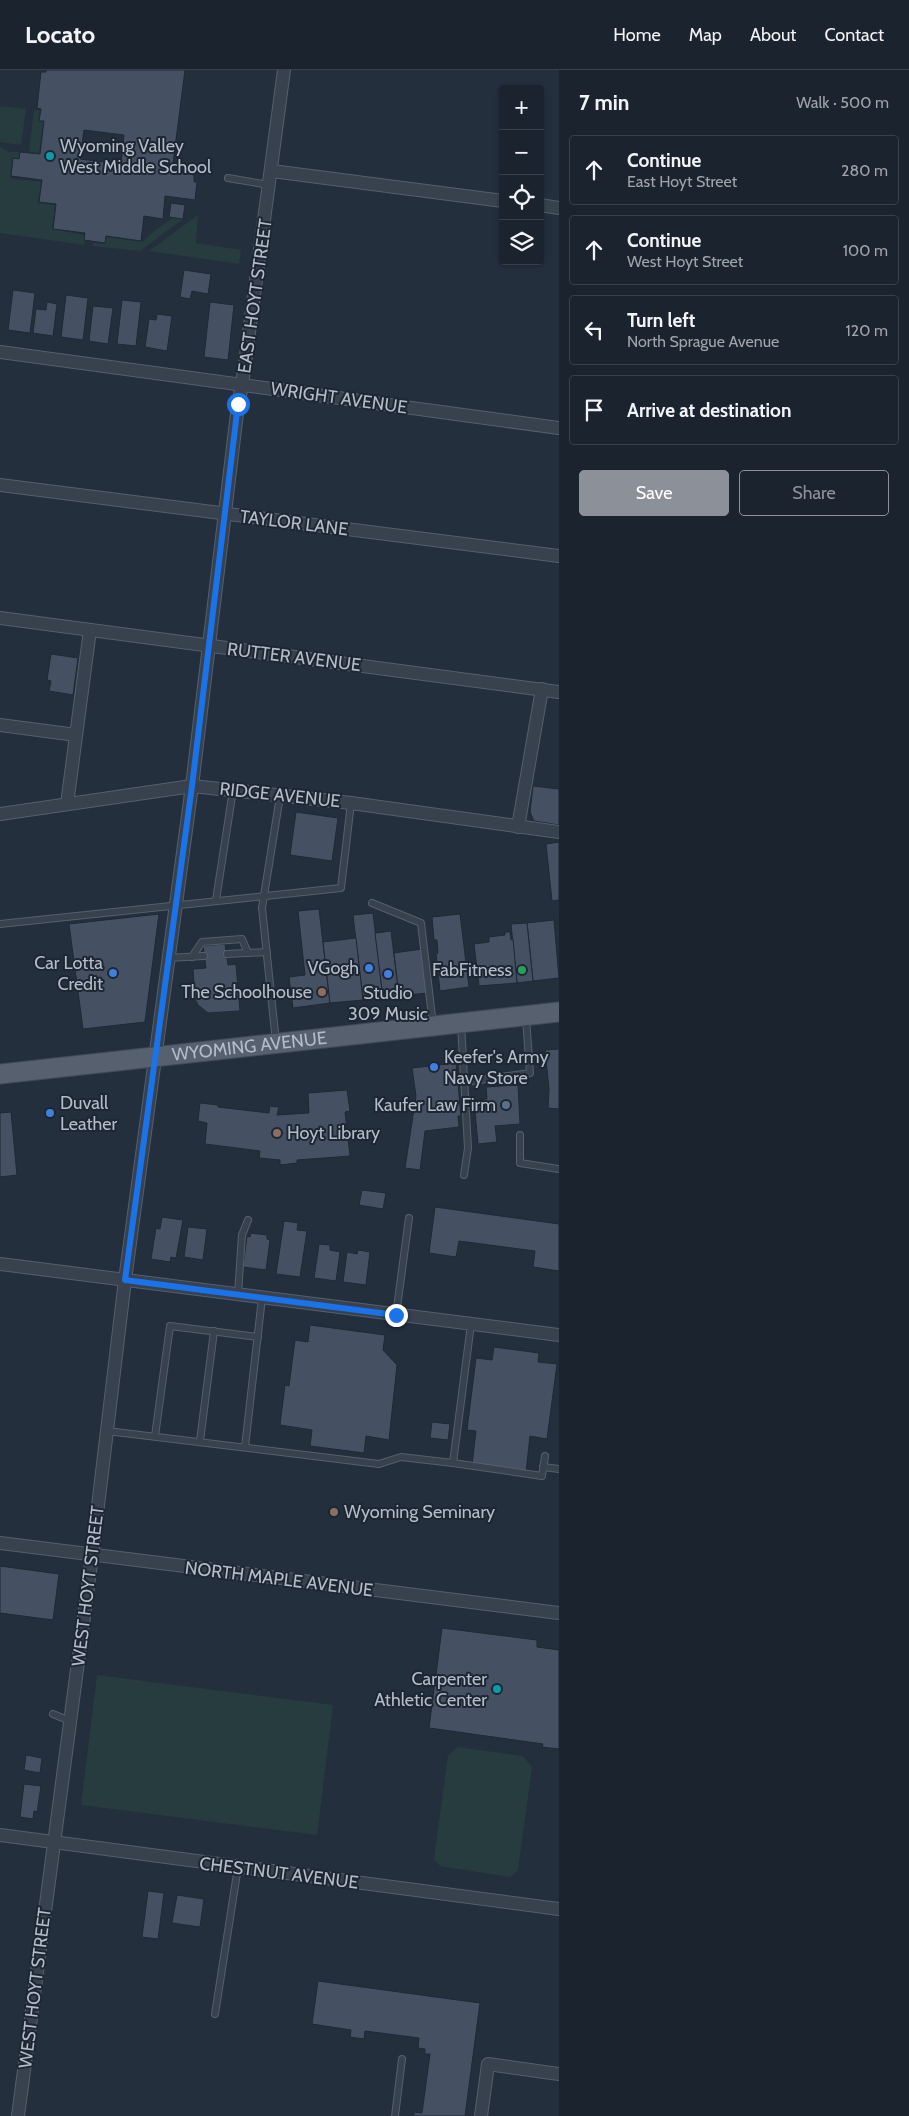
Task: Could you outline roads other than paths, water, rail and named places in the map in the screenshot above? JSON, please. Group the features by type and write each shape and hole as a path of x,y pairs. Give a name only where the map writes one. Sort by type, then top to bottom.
{"main road":[{"name":"WYOMING AVENUE","path":"0,1074 559,1012"}],"street":[{"name":"EAST HOYT STREET","path":"155,1057 192,786 238,404 272,171 284,70"},
{"path":"272,171 499,200"},
{"path":"544,206 559,208"},
{"name":"WRIGHT AVENUE","path":"0,352 559,428"},
{"name":"TAYLOR LANE","path":"0,485 224,515 559,556"},
{"name":"RUTTER AVENUE","path":"0,618 559,692"},
{"path":"67,804 90,630"},
{"path":"518,827 542,689"},
{"path":"0,725 76,735"},
{"name":"RIDGE AVENUE","path":"0,814 192,786 351,803 559,832"},
{"name":"WEST HOYT STREET","path":"18,2116 92,1556 125,1280 155,1057"},
{"path":"0,1264 559,1335"},
{"name":"NORTH MAPLE AVENUE","path":"0,1543 559,1613"},
{"name":"CHESTNUT AVENUE","path":"0,1835 54,1844 559,1909"},
{"path":"481,2116 488,2064 559,2074"}],"lane":[{"path":"228,178 270,185"},
{"path":"216,900 233,790"},
{"path":"277,1044 262,908 266,895 280,796"},
{"path":"0,924 342,888 351,803"},
{"path":"372,903 421,923 433,1026"},
{"path":"192,957 202,942 242,939 248,953"},
{"path":"227,954 267,952"},
{"path":"168,958 204,956"},
{"path":"465,1082 530,1073 526,1016"},
{"path":"461,1023 468,1148 464,1175"},
{"path":"520,1135 520,1164 559,1169"},
{"path":"396,1315 409,1218"},
{"path":"238,1294 242,1235 248,1220"},
{"path":"245,1447 262,1298"},
{"path":"453,1463 471,1324"},
{"path":"155,1436 170,1326 258,1337"},
{"path":"200,1441 214,1331"},
{"path":"107,1431 379,1464 401,1457 542,1476 545,1456"},
{"path":"543,1467 559,1469"},
{"path":"53,1714 70,1721"},
{"path":"215,2014 238,1867"},
{"path":"395,2116 402,2059"}],"place":[{"name":"Wyoming Valley West Middle School","path":"50,156"},
{"name":"VGogh","path":"369,968"},
{"name":"FabFitness","path":"522,970"},
{"name":"Car Lotta Credit","path":"113,973"},
{"name":"Studio 309 Music","path":"388,974"},
{"name":"The Schoolhouse","path":"322,992"},
{"name":"Keefer's Army Navy Store","path":"434,1067"},
{"name":"Kaufer Law Firm","path":"506,1105"},
{"name":"Duvall Leather","path":"50,1113"},
{"name":"Hoyt Library","path":"277,1133"},
{"name":"Wyoming Seminary","path":"334,1512"},
{"name":"Carpenter Athletic Center","path":"497,1689"}]}
